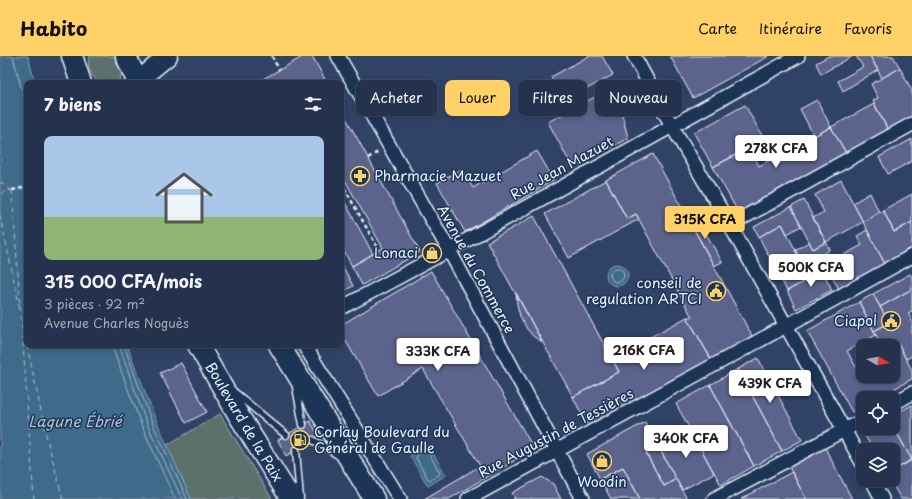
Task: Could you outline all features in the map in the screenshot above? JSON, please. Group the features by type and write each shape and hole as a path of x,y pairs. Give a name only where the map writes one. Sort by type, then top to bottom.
{"main road":[{"path":"72,56 80,80"},
{"path":"126,56 136,80"},
{"path":"139,80 168,56"},
{"name":"Boulevard de la Paix","path":"200,348 239,416 291,499"},
{"path":"281,348 371,494"}],"street":[{"name":"Avenue du Commerce","path":"338,56 449,250 556,452 583,499"},
{"path":"634,56 856,451"},
{"name":"Rue Jean Mazuet","path":"344,306 449,250 798,56"},
{"path":"730,225 912,124"},
{"name":"Rue Augustin de Tessières","path":"468,499 912,256"},
{"path":"306,348 400,499"},
{"path":"900,400 912,393"},
{"path":"714,499 856,424"},
{"path":"371,494 387,479"},
{"path":"876,487 882,499"}],"lane":[{"path":"292,366 303,425"},
{"path":"216,377 286,435"},
{"path":"313,440 352,464"},
{"path":"296,450 300,499"}],"path":[{"path":"272,56 279,70"},
{"path":"12,190 24,187"},
{"path":"344,187 379,250"}],"green space":[{"path":"90,56 114,56 122,73 120,79 96,80 90,70 88,64"},
{"path":"220,414 272,499 191,499 167,445"}],"water":[{"name":"Lagune Ébrié","path":"0,56 28,56 34,80 24,80 24,348 128,348 155,418 191,499 0,499"},
{"path":"617,264 625,267 628,275 625,283 617,286 609,283 606,275 609,267"},
{"path":"428,445 446,475 428,486 410,456"}],"building":[{"path":"304,56 312,56 325,80 261,80"},
{"path":"589,56 602,56 613,75 604,80 595,80 595,85 587,89 587,80 553,80 551,77"},
{"path":"670,56 769,56 693,98"},
{"path":"829,56 853,56 821,74 816,63"},
{"path":"856,56 870,56 878,70 843,91 838,81 863,67"},
{"path":"870,56 893,56 900,68 882,78"},
{"path":"900,68 912,91 912,117 888,130 873,101 878,98 871,84"},
{"path":"595,97 595,116 622,116 628,138 579,165 568,159 548,122 559,116 587,116 587,101"},
{"path":"817,100 831,127 814,136 800,109"},
{"path":"874,104 888,130 846,153 831,127"},
{"path":"745,105 764,139 713,167 694,133"},
{"path":"344,114 420,252 362,285 352,266 383,248 344,178"},
{"path":"831,127 846,153 738,212 713,167 742,152 746,160 754,156 759,166"},
{"path":"912,139 912,161 888,174 879,157"},
{"path":"537,151 554,180 465,232 437,183 462,169 473,188"},
{"path":"653,154 752,336 711,359 687,317 692,317 636,214 627,219 606,180"},
{"path":"606,180 627,219 636,214 639,219 569,258 545,214"},
{"path":"841,180 863,222 826,242 813,218 824,212 815,195"},
{"path":"870,193 879,212 863,222 853,203"},
{"path":"912,194 912,222 894,232 883,210"},
{"path":"804,200 826,242 813,249 791,207"},
{"path":"344,201 373,254 352,266 344,251"},
{"path":"791,207 801,226 787,234 782,224 759,237 754,227"},
{"path":"883,210 894,232 912,222 912,249 885,264 863,222"},
{"path":"695,214 722,262 714,266 688,218"},
{"path":"534,216 619,372 573,397 487,242"},
{"path":"782,224 810,278 787,291 759,237"},
{"path":"867,230 885,264 839,289 826,265 862,245 857,236"},
{"path":"809,242 813,249 826,242 830,250 803,265 795,250"},
{"path":"826,265 832,275 826,278 832,290 796,309 787,291 810,278 808,274"},
{"path":"344,269 353,286 344,291"},
{"path":"431,271 534,449 449,499 424,499 480,466 423,369 378,396 344,338 344,323"},
{"path":"910,274 912,277 912,289 880,307 873,294"},
{"path":"912,289 912,311 908,313 912,321 912,356 906,359 900,348 900,339 878,339 874,331 889,323 880,307"},
{"path":"516,293 542,342 533,336 527,329 520,316"},
{"path":"873,294 889,323 874,331 859,302"},
{"path":"859,302 876,335 869,339 856,339 856,346 847,351 856,367 856,383 900,383 900,348 912,370 912,379 890,391 856,391 856,410 852,412 807,331"},
{"path":"687,317 711,359 588,427 573,397 619,372 612,358"},
{"path":"758,358 802,440 782,451 738,369"},
{"path":"181,363 207,412 186,423 160,373"},
{"path":"738,369 782,451 754,466 710,385"},
{"path":"710,385 754,466 721,485 676,404"},
{"path":"912,405 912,460 898,435 900,435 900,411"},
{"path":"310,421 319,436 286,456 278,440"},
{"path":"645,422 658,446 646,453 664,486 676,479 687,499 640,499 623,467 600,479 587,454"},
{"path":"690,428 714,473 682,490 658,446"},
{"path":"865,435 898,435 912,460 900,467 900,443 869,443"},
{"path":"658,446 676,479 664,486 646,453"},
{"path":"824,446 852,499 806,499 788,465"},
{"path":"912,459 912,499 901,499 894,487 900,487 900,467"},
{"path":"623,467 640,499 611,499 600,479"},
{"path":"792,472 806,499 741,499"},
{"path":"542,477 553,484 561,499 513,499 515,498 512,493"}],"ferry route":[{"path":"0,182 11,190"},
{"path":"0,194 11,190"},
{"path":"12,190 34,499"},
{"path":"0,215 20,309"},
{"path":"22,320 24,330"},
{"path":"28,348 46,435 63,499"}],"place":[{"name":"Pharmacie Mazuet","path":"360,176"},
{"name":"Lonaci","path":"432,253"},
{"name":"conseil de regulation ARTCI","path":"716,291"},
{"name":"Ciapol","path":"891,321"},
{"name":"Corlay Boulevard du Général de Gaulle","path":"300,440"},
{"name":"Woodin","path":"602,461"}]}
